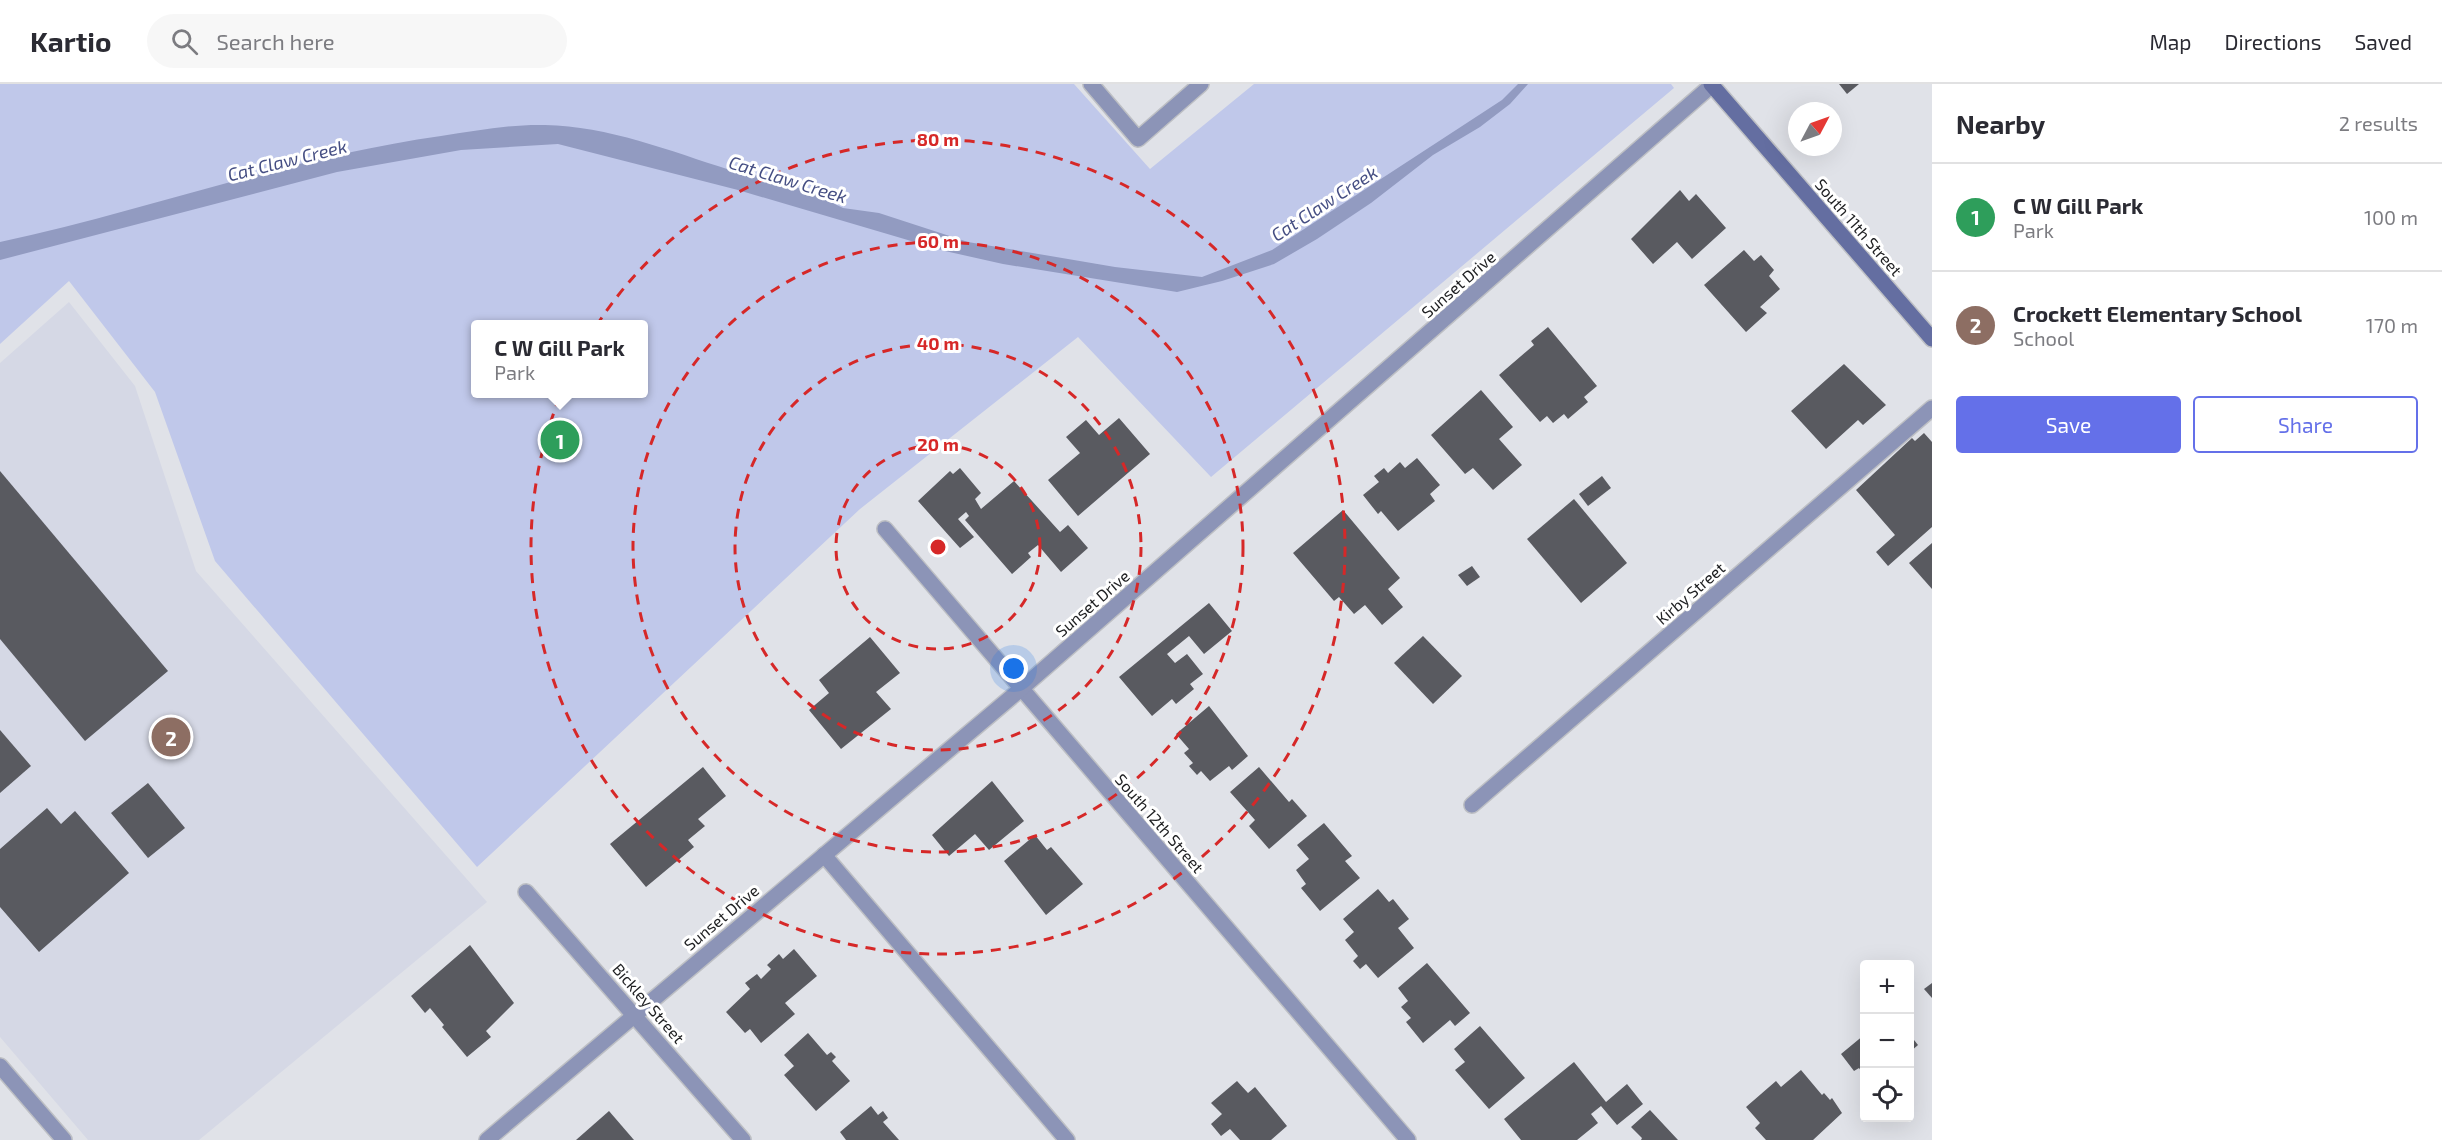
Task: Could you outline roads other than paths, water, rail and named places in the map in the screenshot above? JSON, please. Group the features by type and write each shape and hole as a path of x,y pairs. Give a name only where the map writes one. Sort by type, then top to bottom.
{"street":[{"path":"1091,84 1138,139 1201,84"},
{"name":"South 11th Street","path":"1712,85 1932,339"},
{"name":"Sunset Drive","path":"488,1140 1022,688 1712,85"},
{"name":"Kirby Street","path":"1472,805 1932,408"},
{"name":"South 12th Street","path":"885,529 1408,1140"},
{"path":"824,855 1067,1140"},
{"name":"Bickley Street","path":"526,892 743,1140"},
{"path":"0,1066 64,1140"}],"place":[{"name":"C W Gill Park","path":"560,440"},
{"name":"Crockett Elementary School","path":"171,737"}],"water label":[{"name":"Cat Claw Creek","path":"287,160"},
{"name":"Cat Claw Creek","path":"788,179"},
{"name":"Cat Claw Creek","path":"1324,203"}]}
